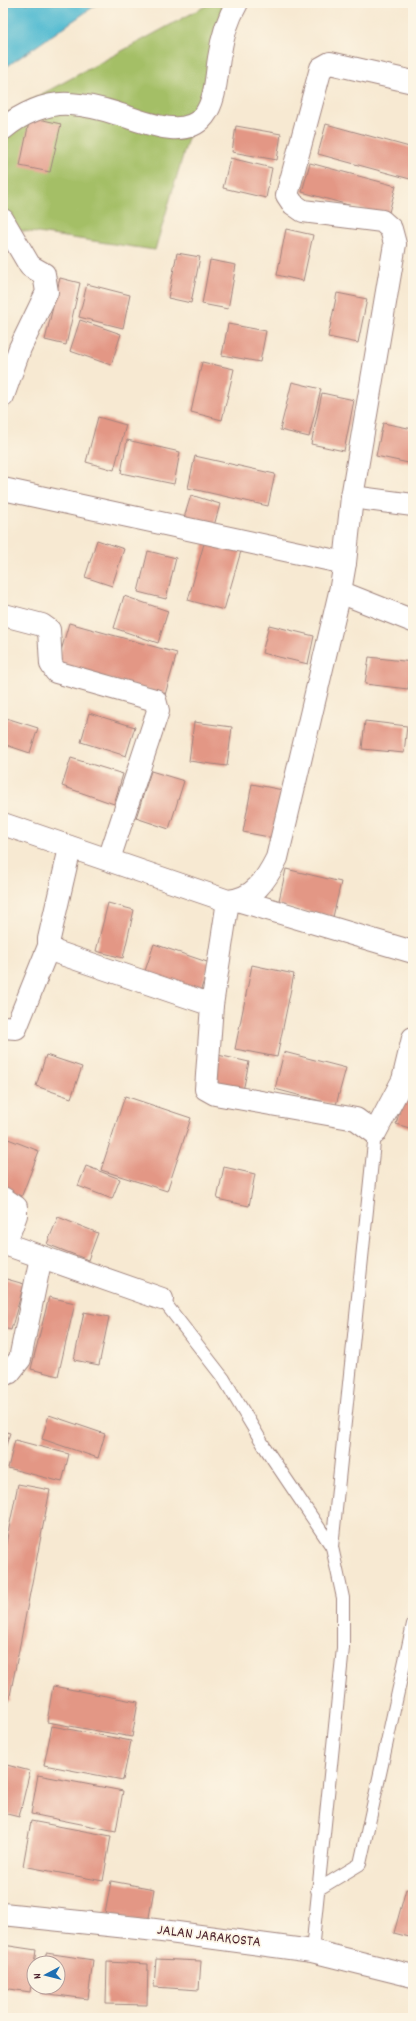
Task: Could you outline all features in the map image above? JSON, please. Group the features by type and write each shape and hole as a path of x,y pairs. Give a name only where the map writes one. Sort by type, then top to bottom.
{"street":[{"path":"3,129 32,111 53,105 70,104 116,113 163,127 181,128 196,124 204,115 213,99 223,36 237,3"},
{"path":"232,900 259,888 277,858 340,592 345,563 352,497 395,244 391,229 382,221 303,211 293,204 287,195 321,68 330,63 413,82"},
{"path":"3,220 30,266 44,274 47,292 20,348 3,396"},
{"path":"3,489 345,563"},
{"path":"352,497 413,505"},
{"path":"340,592 413,621"},
{"path":"4,615 42,625 49,630 51,638 51,664 56,672 155,700 158,706 158,711 109,859"},
{"path":"3,824 70,848 109,859 232,900 413,952"},
{"path":"3,1027 16,1028 49,946 49,940 70,848"},
{"path":"232,900 212,1005 206,1089 215,1094 356,1119 375,1133 404,1080 413,1038"},
{"path":"49,946 56,952 212,1005"},
{"path":"3,1198 16,1207 16,1215 4,1244 162,1299"},
{"path":"3,1374 9,1373 20,1359 41,1256"},
{"name":"JALAN JARAKOSTA","path":"3,1914 148,1929 312,1951 413,1976"}],"lane":[{"path":"312,1951 316,1922 317,1890 343,1648 343,1598 332,1547 375,1133"},
{"path":"162,1299 224,1379 266,1450 332,1547"},
{"path":"317,1890 360,1864 413,1624"}],"green space":[{"path":"211,3 228,3 155,250 3,228 3,115"}],"water":[{"path":"3,3 99,3 3,69"}],"building":[{"path":"30,117 61,124 50,172 20,166"},
{"path":"326,124 413,148 413,168 410,179 318,154"},
{"path":"236,126 281,134 277,160 232,152"},
{"path":"230,158 272,168 266,198 223,188"},
{"path":"310,163 396,186 388,216 302,192"},
{"path":"286,229 313,235 303,281 277,275"},
{"path":"177,253 200,257 191,303 168,298"},
{"path":"210,260 236,265 228,309 202,304"},
{"path":"60,278 80,283 66,345 45,340"},
{"path":"87,284 130,295 123,328 79,317"},
{"path":"337,293 367,299 358,343 328,337"},
{"path":"80,320 121,334 111,365 70,351"},
{"path":"228,324 266,331 260,362 222,355"},
{"path":"202,362 234,369 222,420 191,412"},
{"path":"292,382 321,389 309,437 280,430"},
{"path":"322,393 354,400 344,451 311,444"},
{"path":"98,417 126,425 114,470 86,462"},
{"path":"383,423 413,429 413,464 376,456"},
{"path":"127,440 180,452 174,484 121,473"},
{"path":"195,456 275,474 268,506 188,488"},
{"path":"191,495 220,504 214,526 184,518"},
{"path":"97,540 124,549 112,586 85,577"},
{"path":"205,540 241,551 224,610 188,600"},
{"path":"148,551 176,558 166,599 138,592"},
{"path":"124,596 168,611 158,643 114,628"},
{"path":"69,623 177,653 165,695 57,665"},
{"path":"269,625 314,636 308,664 262,653"},
{"path":"369,657 412,662 408,689 365,684"},
{"path":"89,713 135,727 126,756 81,742"},
{"path":"3,717 38,728 30,753 3,744"},
{"path":"365,721 407,726 404,753 362,749"},
{"path":"194,722 232,727 227,766 189,761"},
{"path":"71,758 123,774 114,804 62,786"},
{"path":"151,771 184,781 169,829 136,818"},
{"path":"252,784 283,790 274,838 243,832"},
{"path":"286,869 341,882 333,917 278,905"},
{"path":"108,903 134,910 123,958 96,951"},
{"path":"154,944 210,963 200,992 144,974"},
{"path":"252,965 294,974 277,1057 235,1049"},
{"path":"284,1052 346,1068 336,1105 275,1089"},
{"path":"46,1055 82,1067 71,1098 36,1086"},
{"path":"218,1055 249,1062 243,1091 212,1084"},
{"path":"406,1088 413,1090 413,1129 396,1124"},
{"path":"125,1096 191,1118 167,1191 101,1170"},
{"path":"3,1137 39,1151 19,1203 3,1197"},
{"path":"86,1166 120,1179 112,1199 78,1186"},
{"path":"224,1167 255,1174 249,1206 217,1199"},
{"path":"58,1217 98,1233 88,1260 47,1244"},
{"path":"3,1278 24,1284 11,1330 3,1328"},
{"path":"49,1297 75,1303 58,1376 31,1369"},
{"path":"84,1312 109,1317 99,1365 74,1360"},
{"path":"49,1415 105,1434 98,1458 42,1439"},
{"path":"3,1431 10,1433 3,1455"},
{"path":"15,1440 69,1454 62,1482 8,1468"},
{"path":"18,1484 50,1490 9,1701 3,1699 3,1558"},
{"path":"53,1686 138,1702 132,1737 47,1722"},
{"path":"52,1726 131,1741 123,1780 44,1765"},
{"path":"3,1764 30,1771 19,1817 3,1813"},
{"path":"38,1775 123,1791 116,1831 31,1814"},
{"path":"31,1821 111,1836 103,1881 23,1866"},
{"path":"111,1881 154,1889 148,1923 105,1914"},
{"path":"406,1889 413,1891 413,1938 394,1933"},
{"path":"3,1945 36,1950 35,1955 26,1955 26,1991 3,1988"},
{"path":"46,1953 59,1955 46,1955"},
{"path":"66,1956 93,1960 88,1999 57,1995 66,1995"},
{"path":"156,1959 201,1961 199,1990 154,1987"},
{"path":"107,1962 148,1964 147,2005 106,2004"}]}
